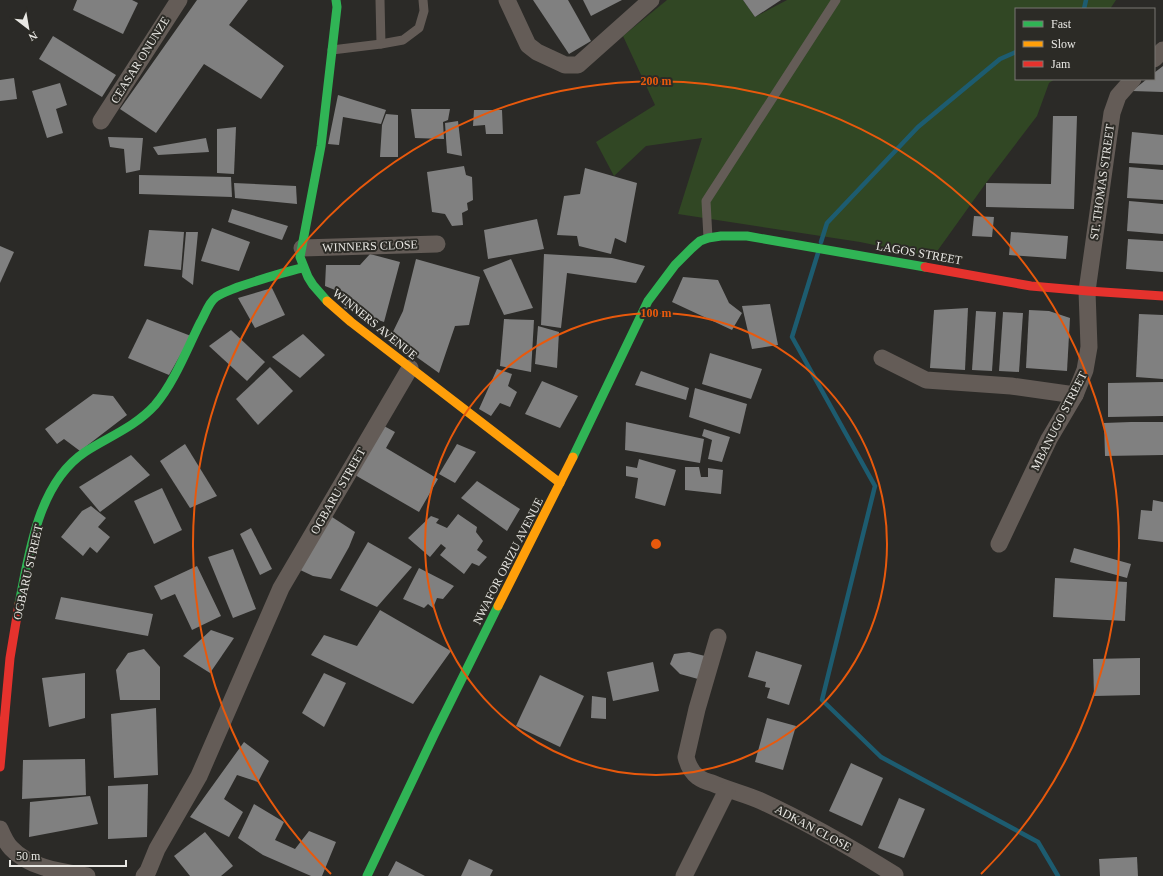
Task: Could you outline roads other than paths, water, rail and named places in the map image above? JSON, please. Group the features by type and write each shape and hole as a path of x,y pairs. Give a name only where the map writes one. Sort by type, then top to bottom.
{"street":[{"name":"CEASAR ONUNZE","path":"101,121 179,0"},
{"path":"302,268 300,258 321,146 337,7 336,0"},
{"path":"506,0 528,45 537,52 565,65 578,65 651,0"},
{"path":"1155,58 1163,50"},
{"name":"ST. THOMAS STREET","path":"1087,291 1112,113 1118,96 1132,80"},
{"name":"LAGOS STREET","path":"679,261 698,242 708,238 736,235 868,256 1014,283 1087,291 1163,296"},
{"name":"WINNERS CLOSE","path":"302,248 437,244"},
{"name":"NWAFOR ORIZU AVENUE","path":"367,876 434,735 560,483 648,301 679,261"},
{"name":"WINNERS AVENUE","path":"302,268 310,282 323,297 351,322 560,483"},
{"name":"OGBARU STREET","path":"0,767 12,643 29,555 41,514 62,473 75,459 140,420 155,406 166,391 200,323 216,297 286,272 302,268"},
{"name":"MBANUGO STREET","path":"999,544 1049,439 1075,395 1085,370 1089,347 1087,291"},
{"path":"882,358 926,380 1011,386 1075,395"},
{"name":"OGBARU STREET","path":"144,876 148,871 157,849 199,776 281,588 410,368"},
{"name":"ADKAN CLOSE","path":"718,637 697,709 686,757 692,771 699,778 727,790 759,800 780,810 853,849 895,875"},
{"path":"684,876 727,790"},
{"path":"0,829 11,849 24,859 45,868 87,876"}],"lane":[{"path":"380,0 381,44"},
{"path":"332,50 402,40 419,28 424,11 423,0"},
{"path":"708,238 706,201 836,0"}],"waterway":[{"path":"1084,8 1086,0"},
{"path":"821,242 827,223 918,127 1000,59 1015,52"},
{"path":"818,253 792,337 875,486 822,700 881,757 1038,842 1058,876"}]}
